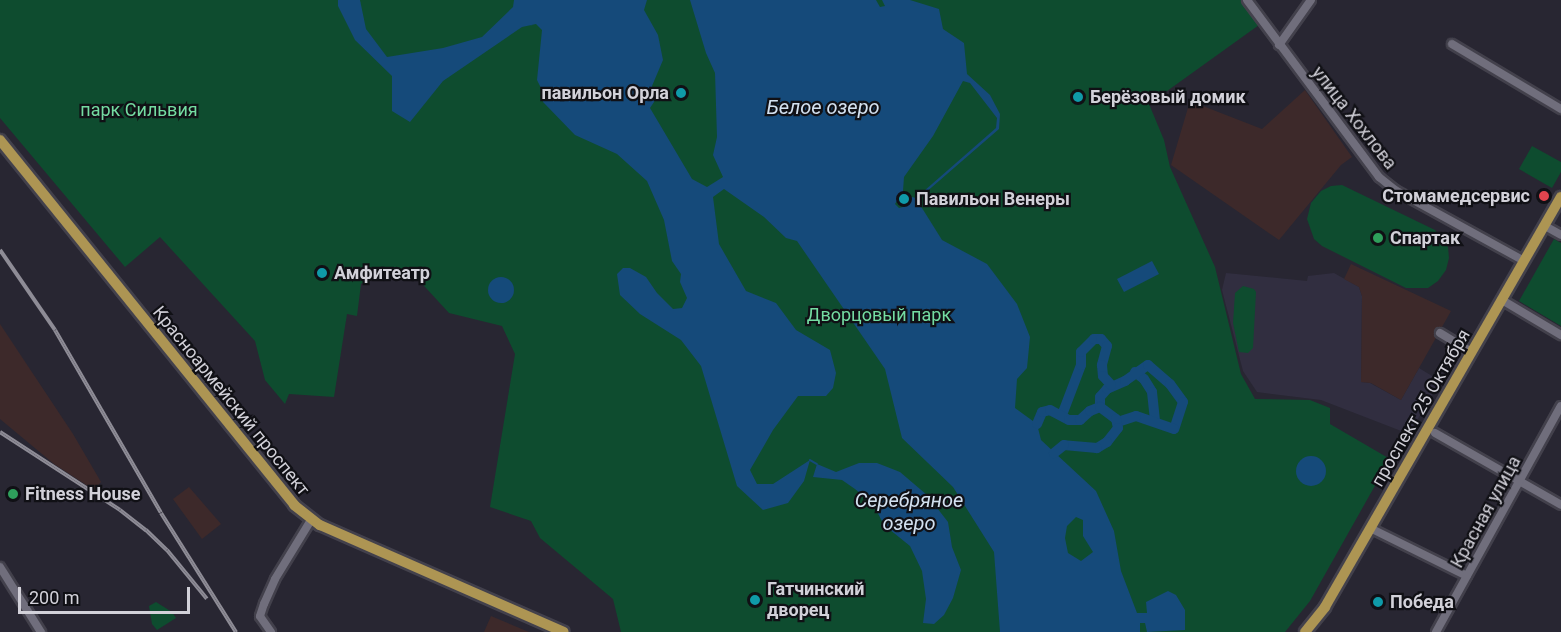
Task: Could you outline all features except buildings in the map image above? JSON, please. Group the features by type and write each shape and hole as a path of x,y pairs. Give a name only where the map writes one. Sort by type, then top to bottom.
{"main road":[{"name":"Красноармейский проспект","path":"0,140 262,468 294,505 311,520 564,632"},
{"name":"проспект 25 Октября","path":"1305,632 1325,607 1561,197"}],"street":[{"name":"улица Хохлова","path":"1247,0 1353,145 1387,185 1524,261"},
{"path":"1279,45 1311,0"},
{"path":"1452,44 1561,109"},
{"path":"1545,225 1561,235"},
{"path":"1502,300 1561,335"},
{"path":"1440,333 1472,352"},
{"name":"Красная улица","path":"1436,632 1561,406"},
{"path":"1435,433 1521,478 1561,505"},
{"path":"271,632 260,616 275,579 311,520"},
{"path":"1370,528 1467,576"},
{"path":"0,567 41,632"}],"shaded area":[{"path":"1305,90 1352,157 1341,165 1279,240 1171,165 1190,101 1262,129"},
{"path":"1351,264 1451,311 1401,400 1371,383 1361,382 1362,296 1359,287 1344,279"},
{"path":"1226,273 1307,281 1308,276 1334,273 1359,287 1362,296 1361,382 1370,383 1401,400 1419,368 1440,381 1409,434 1321,400 1257,392 1243,371 1222,290"},
{"path":"0,324 73,434 101,482 94,490 54,464 0,419"},
{"path":"189,487 221,524 202,539 173,499"},
{"path":"491,616 529,632 484,632"}],"green space":[{"name":"Дворцовый парк","path":"0,0 1241,0 1259,25 1149,104 1164,140 1170,167 1215,267 1241,374 1255,399 1310,400 1330,408 1330,424 1390,459 1310,601 1285,632 621,632 613,599 540,538 531,521 490,507 515,354 502,326 449,313 414,275 375,276 361,284 357,316 347,314 334,397 289,394 285,404 265,380 255,341 160,237 125,267 0,118"},
{"path":"1532,146 1561,162 1561,172 1552,188 1519,169"},
{"name":"Спартак","path":"1342,185 1435,230 1448,247 1449,258 1446,270 1438,281 1428,288 1406,288 1322,246 1314,239 1307,219 1311,203 1321,191 1331,186"},
{"path":"1554,239 1561,243 1561,326 1519,301"},
{"path":"1243,286 1254,289 1256,292 1253,348 1248,353 1239,352 1233,323 1235,293"},
{"path":"156,602 172,612 176,618 157,630 152,624 149,606"}],"water":[{"name":"Белое озеро","path":"338,0 360,0 366,29 387,57 443,48 482,37 513,7 514,0 647,0 644,10 658,35 663,60 652,86 656,99 650,108 692,179 707,187 723,177 713,155 717,137 715,73 706,53 690,0 876,0 880,7 885,6 882,0 910,0 939,9 943,29 964,43 967,74 990,95 1000,114 999,129 917,200 942,240 987,264 1017,304 1030,337 1027,368 1017,379 1015,408 1037,424 1041,440 1096,491 1114,531 1121,571 1137,613 1147,613 1146,602 1168,591 1176,595 1185,610 1185,630 1147,632 1145,623 1140,623 1140,632 1000,632 994,552 953,487 902,438 885,369 797,241 786,238 764,217 724,189 713,197 719,244 746,291 776,303 796,330 830,350 836,373 833,388 826,396 798,396 773,430 750,470 757,484 773,484 810,460 804,481 788,503 763,510 737,486 701,366 681,340 640,314 620,295 617,274 623,268 630,268 646,277 657,293 673,309 682,308 687,298 680,282 681,274 672,261 664,220 647,181 617,154 575,135 543,102 543,92 537,80 542,30 536,24 522,27 443,81 410,122 392,111 392,76 355,40 338,6","holes":["963,81 970,83 997,118 996,128 916,198 912,197 903,207 899,208 895,204 903,191 904,177 933,136","1076,517 1083,520 1083,536 1093,552 1081,561 1068,553 1065,538 1067,526"]},
{"path":"1152,261 1159,274 1124,292 1117,279"},
{"path":"501,277 510,281 514,290 510,299 501,303 492,299 488,290 492,281"},
{"path":"1311,456 1322,460 1326,471 1322,482 1311,486 1300,482 1296,471 1300,460"},
{"name":"Серебряное озеро","path":"859,463 877,463 900,472 927,495 948,522 952,547 961,570 953,598 944,615 934,624 923,623 926,599 922,571 910,546 884,525 873,504 855,489 842,480 813,477 817,464 836,472"}],"waterway":[{"path":"1062,415 1081,365 1081,352 1094,339 1101,339 1107,346 1102,365 1103,376 1111,385"},
{"path":"1100,407 1100,397 1107,389 1125,381 1148,365 1170,384 1183,402 1174,429 1136,416 1117,422"},
{"path":"1135,372 1144,379 1152,392 1155,422"},
{"path":"1037,424 1042,412 1050,410 1069,420 1080,420 1090,411 1100,407 1116,419 1118,428 1107,442 1097,448 1064,445 1054,453"},
{"path":"810,460 817,464"}],"railway":[{"path":"0,250 55,330 161,513 236,632"},
{"path":"0,432 120,510 146,530 167,550 207,599"}],"place":[{"name":"павильон Орла","path":"681,93"},
{"name":"Берёзовый домик","path":"1078,97"},
{"name":"Стомамедсервис","path":"1544,196"},
{"name":"Павильон Венеры","path":"904,199"},
{"name":"Спартак","path":"1378,238"},
{"name":"Амфитеатр","path":"322,273"},
{"name":"Fitness House","path":"13,494"},
{"name":"Гатчинский дворец","path":"755,600"},
{"name":"Победа","path":"1378,602"}],"park label":[{"name":"парк Сильвия","path":"139,110"}]}
